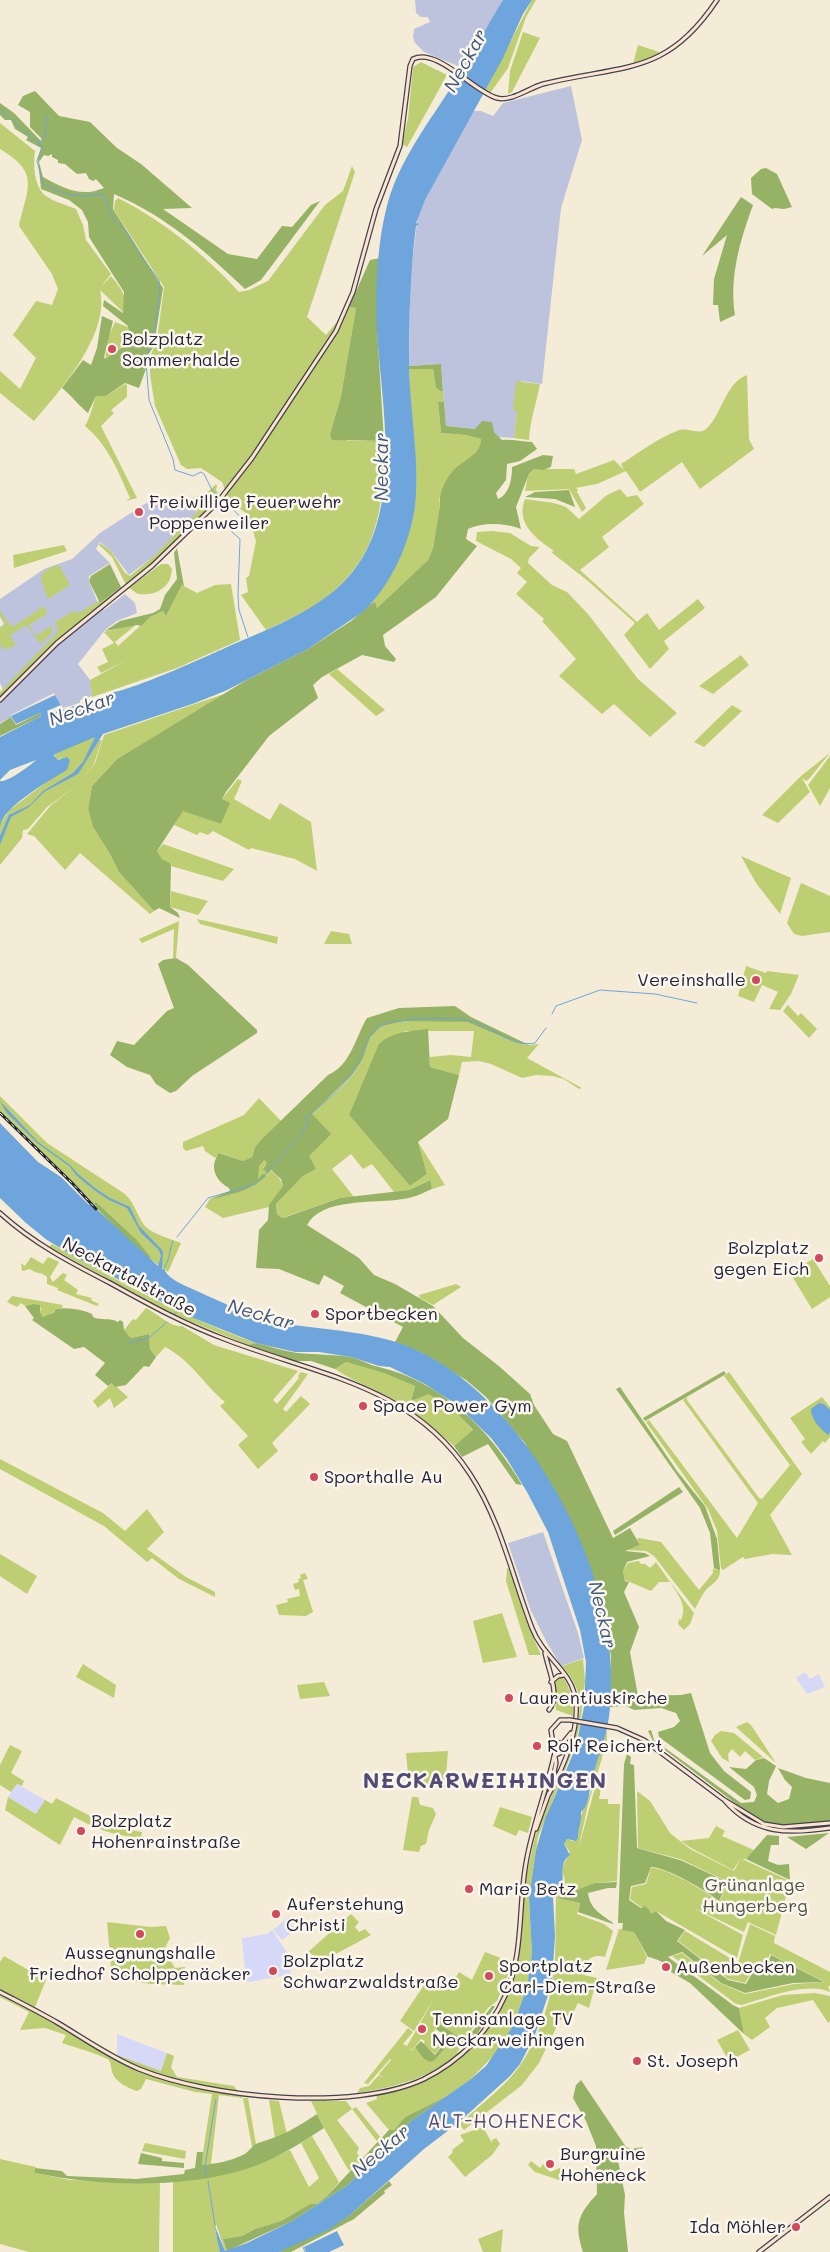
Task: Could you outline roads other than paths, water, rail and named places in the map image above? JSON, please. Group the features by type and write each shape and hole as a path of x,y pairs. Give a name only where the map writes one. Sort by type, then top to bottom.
{"main road":[{"path":"0,700 57,643 152,566 217,503 263,442 336,331 349,304 376,209 400,146 411,62 417,57 424,57 440,63 486,93 497,98 505,98 544,84 600,74 645,63 668,52 685,39 696,29 717,0"},
{"name":"Neckartalstraße","path":"0,1214 54,1254 170,1316 230,1341 333,1375 382,1395 429,1426 460,1460 480,1490 496,1522 536,1637 545,1652"},
{"path":"532,1836 569,1751 577,1702 573,1688 565,1674 545,1652"},
{"path":"545,1652 554,1700 549,1710"},
{"path":"551,1682 558,1676 565,1674"},
{"path":"549,1794 555,1769 551,1740 553,1726 560,1720 566,1719 617,1728 633,1734 647,1742 757,1825 770,1830 792,1832 830,1828"},
{"path":"551,1740 558,1744 565,1743 572,1732"},
{"path":"0,1992 133,2066 196,2086 254,2094 314,2097 360,2095 402,2087 438,2071 467,2050 494,2018 506,1995 517,1956 524,1873 532,1836 554,1756 565,1749 572,1732"},
{"path":"723,1799 764,1824 778,1828 828,1823"},
{"path":"825,1829 828,1823"},
{"path":"792,1827 792,1832"},
{"path":"759,2252 830,2197"}],"water":[{"name":"Neckar","path":"503,0 532,0 523,14 503,58 425,200 416,223 419,224 416,226 412,261 409,366 416,454 415,506 404,549 391,576 374,601 364,611 308,649 225,691 103,734 78,774 44,792 29,807 11,817 0,845 0,836 9,815 30,805 43,791 73,773 83,762 95,737 55,754 54,756 58,760 67,757 70,760 67,770 39,787 18,803 9,811 0,826 0,781 13,777 36,760 10,770 0,780 0,737 41,716 40,713 16,724 11,716 55,695 61,705 47,711 49,714 102,697 105,693 127,688 182,667 282,623 310,608 335,590 358,565 373,535 382,503 385,469 385,433 376,302 377,270 386,210 391,192 406,159"},
{"name":"Neckar","path":"0,1101 38,1142 70,1165 95,1188 110,1198 130,1207 139,1226 163,1251 162,1269 178,1282 264,1320 364,1334 396,1342 439,1362 479,1393 516,1432 547,1477 574,1525 594,1576 606,1625 611,1672 608,1725 592,1779 588,1801 581,1812 578,1838 576,1841 567,1839 564,1844 570,1855 566,1858 563,1866 562,1889 555,1888 553,1896 555,1936 552,1983 535,2035 520,2064 510,2076 458,2123 424,2149 350,2215 330,2229 279,2252 220,2252 214,2224 225,2251 247,2243 292,2221 348,2185 411,2121 471,2079 486,2066 513,2026 527,1987 532,1953 529,1898 536,1850 545,1819 576,1747 584,1707 586,1662 580,1630 548,1532 527,1492 507,1459 491,1438 457,1405 425,1384 390,1367 379,1366 351,1357 319,1352 295,1352 256,1343 191,1317 75,1257 47,1240 0,1198 0,1123 38,1162 61,1177 89,1205 91,1204 158,1266 161,1256 159,1250 141,1233 127,1208 109,1200 94,1190 77,1176 69,1166 37,1143 6,1112"},
{"path":"819,1403 824,1404 830,1410 830,1432 828,1435 816,1424 811,1413 811,1409"},
{"path":"337,2231 344,2245 329,2252 306,2252 304,2247"}],"waterway":[{"path":"0,109 42,147 37,161 43,184 69,195 103,194 113,219 126,231 140,255 159,280 160,293 154,331 146,361 149,400 173,459 175,470 193,476 201,472 204,474 212,490 245,521 230,526 232,532 240,539 239,610 248,637"},
{"path":"39,144 45,135 47,115"},
{"path":"552,1014 556,1006 600,990 655,994 697,1003"},
{"path":"177,1237 208,1198 256,1184 300,1136 308,1123 305,1118 342,1086 352,1074 367,1041 375,1030 381,1026 398,1021 423,1019 467,1020 484,1026 509,1039 526,1044 535,1043 546,1028"},
{"path":"164,1268 173,1241"},
{"path":"174,1315 177,1311"},
{"path":"128,1343 149,1338 167,1322"},
{"path":"206,2176 205,2166 216,2099"},
{"path":"208,2181 215,2225"},
{"path":"303,2247 305,2252"}],"railway":[{"path":"0,1113 96,1209"}],"place":[{"name":"Bolzplatz Sommerhalde","path":"112,349"},
{"name":"Freiwillige Feuerwehr Poppenweiler","path":"139,512"},
{"name":"Vereinshalle","path":"756,980"},
{"name":"Bolzplatz gegen Eich","path":"819,1258"},
{"name":"Sportbecken","path":"315,1314"},
{"name":"Space Power Gym","path":"363,1406"},
{"name":"Sporthalle Au","path":"314,1477"},
{"name":"Laurentiuskirche","path":"509,1698"},
{"name":"Rolf Reichert","path":"537,1746"},
{"name":"Bolzplatz Hohenrainstraße","path":"81,1831"},
{"name":"Marie Betz","path":"469,1889"},
{"name":"Auferstehung Christi","path":"276,1914"},
{"name":"Aussegnungshalle Friedhof Scholppenäcker","path":"140,1934"},
{"name":"Außenbecken","path":"666,1967"},
{"name":"Bolzplatz Schwarzwaldstraße","path":"273,1971"},
{"name":"Sportplatz Carl-Diem-Straße","path":"489,1976"},
{"name":"Tennisanlage TV Neckarweihingen","path":"422,2029"},
{"name":"St. Joseph","path":"637,2061"},
{"name":"Burgruine Hoheneck","path":"550,2164"},
{"name":"Ida Möhler","path":"796,2227"}],"district":[{"name":"NECKARWEIHINGEN","path":"485,1781"},
{"name":"ALT-HOHENECK","path":"506,2122"}],"park label":[{"name":"Grünanlage Hungerberg","path":"755,1895"}]}
